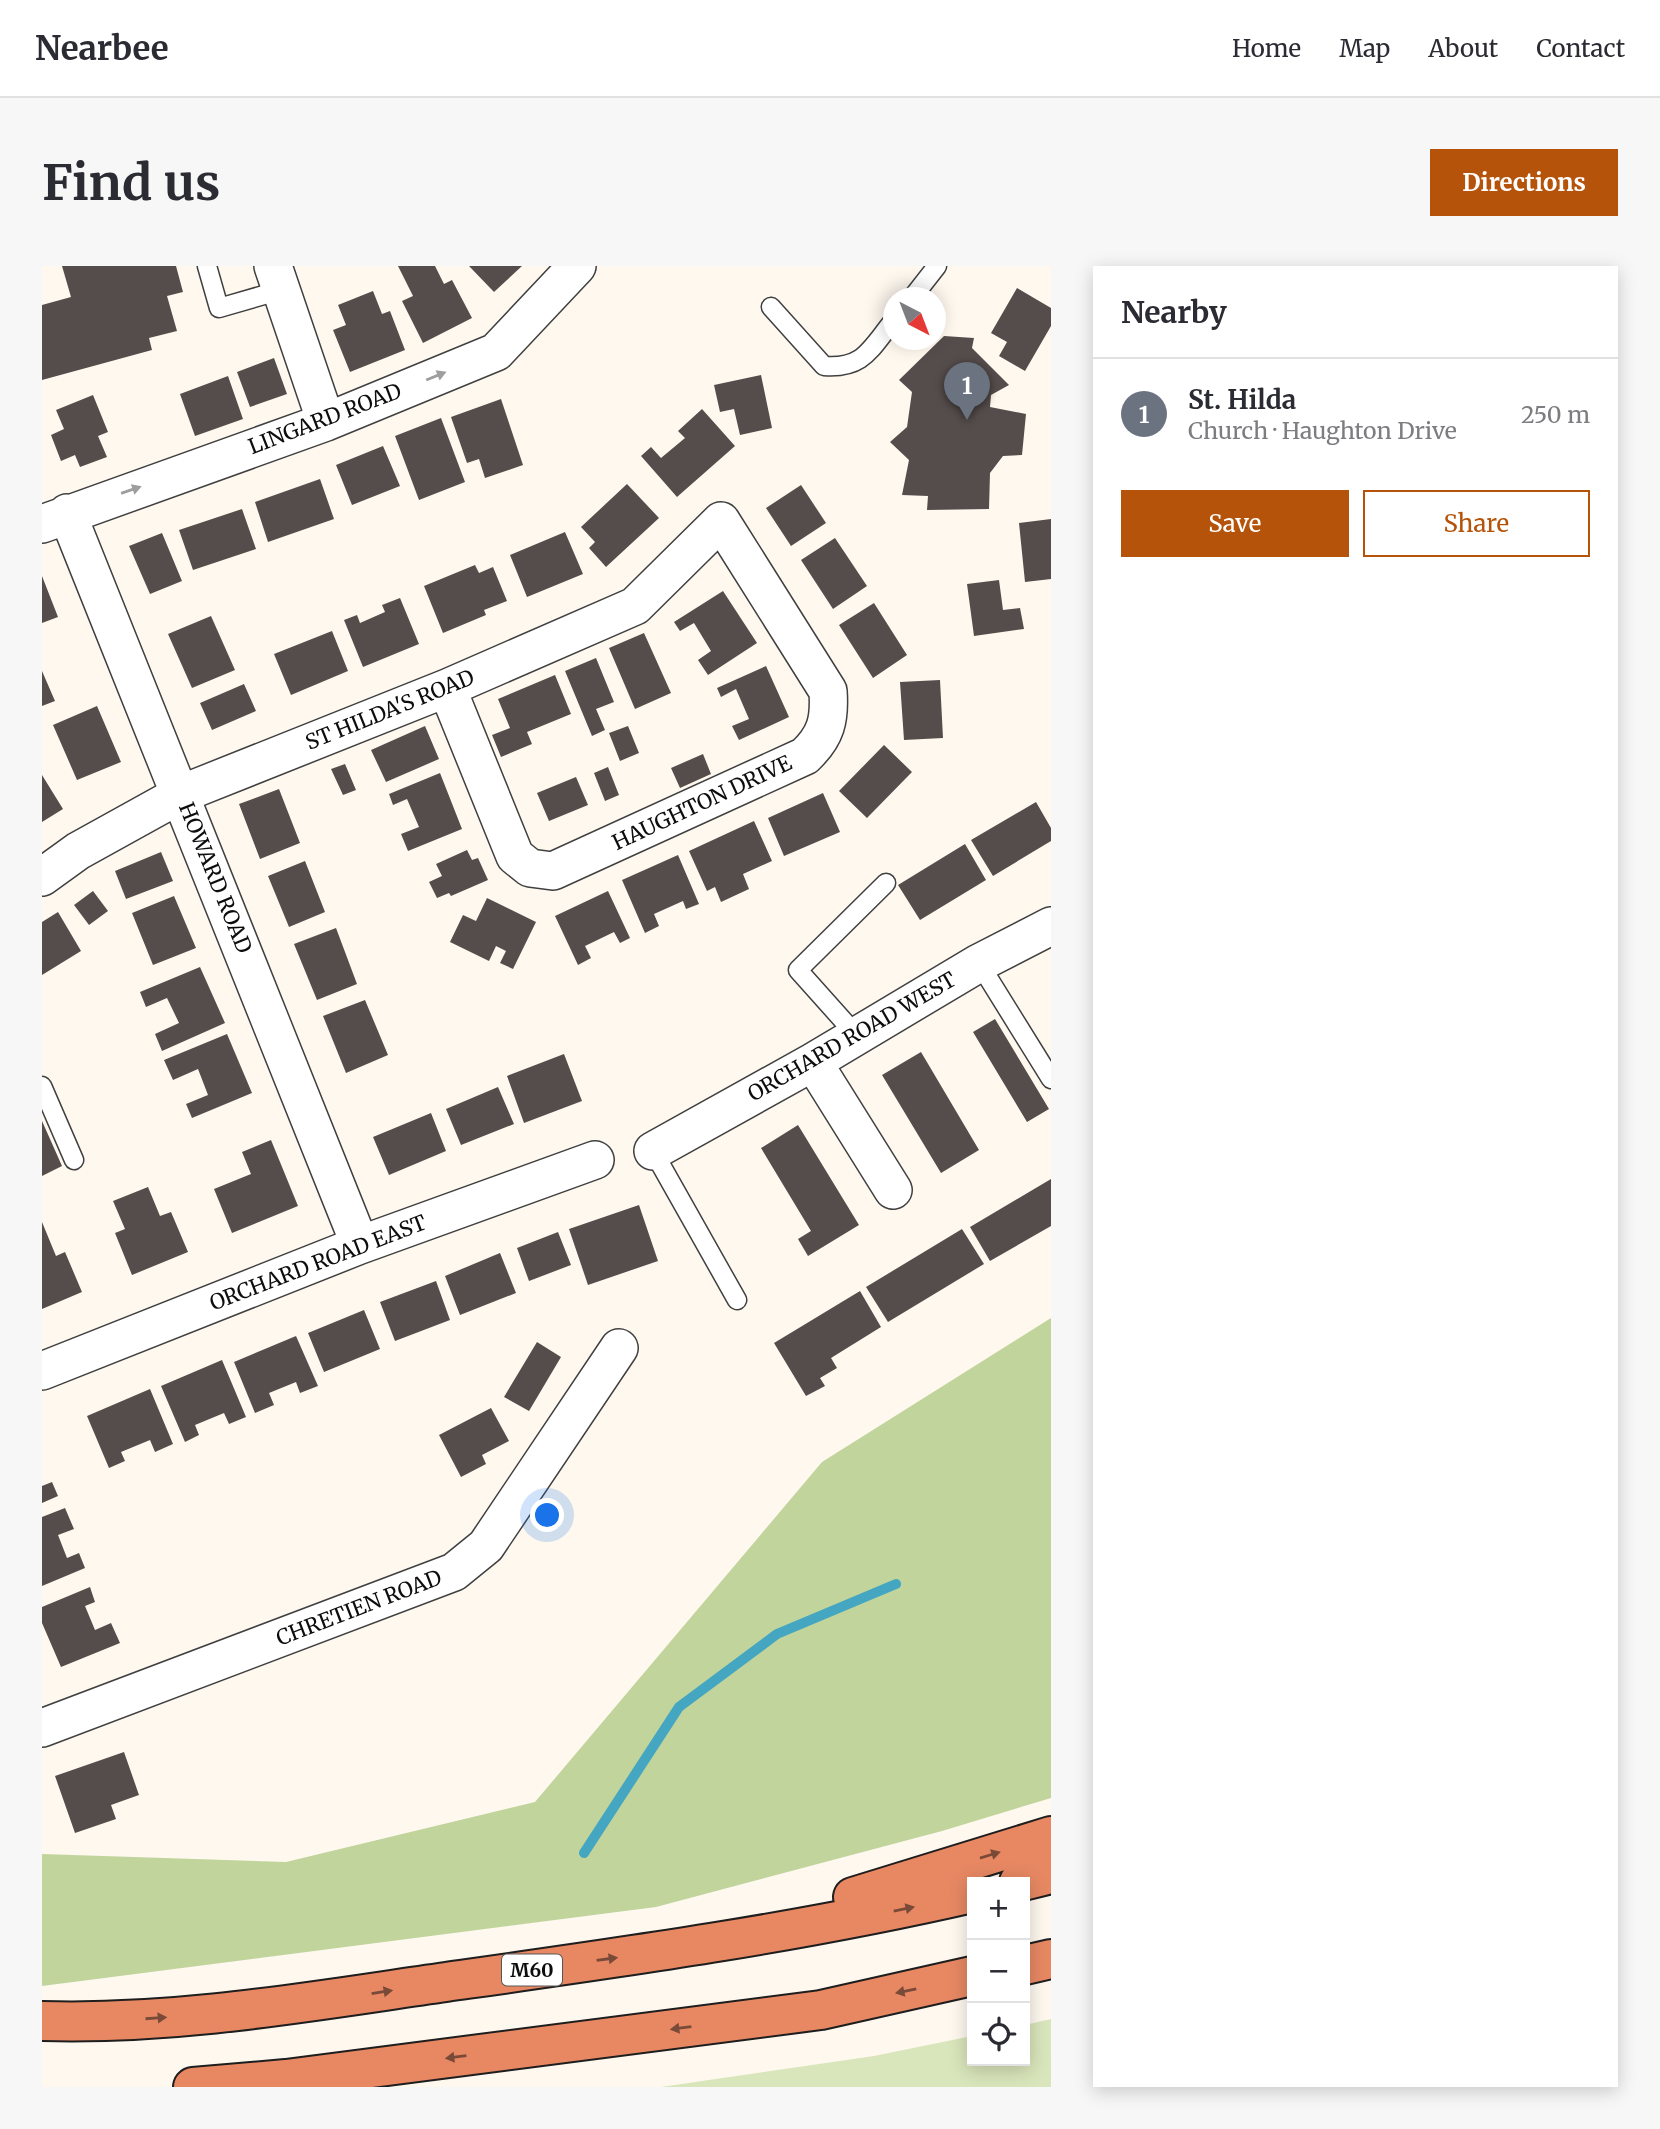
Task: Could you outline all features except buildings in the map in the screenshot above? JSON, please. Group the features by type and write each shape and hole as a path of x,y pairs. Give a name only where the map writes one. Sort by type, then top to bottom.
{"highway":[{"name":"M60","path":"691,1948 1051,1836"},
{"path":"1030,1879 1051,1874"},
{"name":"M60","path":"42,2021 88,2023 246,2013 691,1948 799,1930 967,1894"},
{"path":"1030,1964 1051,1959"},
{"path":"193,2087 286,2079 821,2010 967,1977"}],"street":[{"name":"LINGARD ROAD","path":"55,518 326,422 496,352 577,266"},
{"path":"277,278 326,422"},
{"name":"HOWARD ROAD","path":"55,518 181,794 360,1245"},
{"name":"ST HILDA'S ROAD","path":"42,877 78,851 181,794 447,688 635,606 722,521"},
{"name":"HAUGHTON DRIVE","path":"447,688 515,856 530,868 553,871 805,756 821,740 830,717 828,691 722,521"},
{"name":"ORCHARD ROAD WEST","path":"653,1151 813,1062 979,963 1051,926"},
{"path":"813,1062 893,1190"},
{"name":"ORCHARD ROAD EAST","path":"42,1371 360,1245 595,1160"},
{"name":"CHRETIEN ROAD","path":"42,1728 454,1572 486,1546 618,1348"}],"lane":[{"path":"207,266 219,308 277,278"},
{"path":"921,287 937,266"},
{"path":"771,307 824,366 845,367 864,356 883,333"},
{"path":"857,1036 798,970 886,883"},
{"path":"979,963 1051,1079"},
{"path":"42,1086 74,1160"},
{"path":"653,1151 737,1300"}],"green space":[{"path":"1051,1318 1051,1798 942,1831 656,1907 42,1986 42,1854 286,1862 535,1802 822,1462"},
{"path":"1051,2019 1051,2087 661,2087 874,2056 967,2037 967,2066 1030,2066 1030,2024"}],"waterway":[{"path":"584,1853 679,1707 777,1634 896,1584"}],"place":[{"name":"St. Hilda","path":"967,420"}]}
